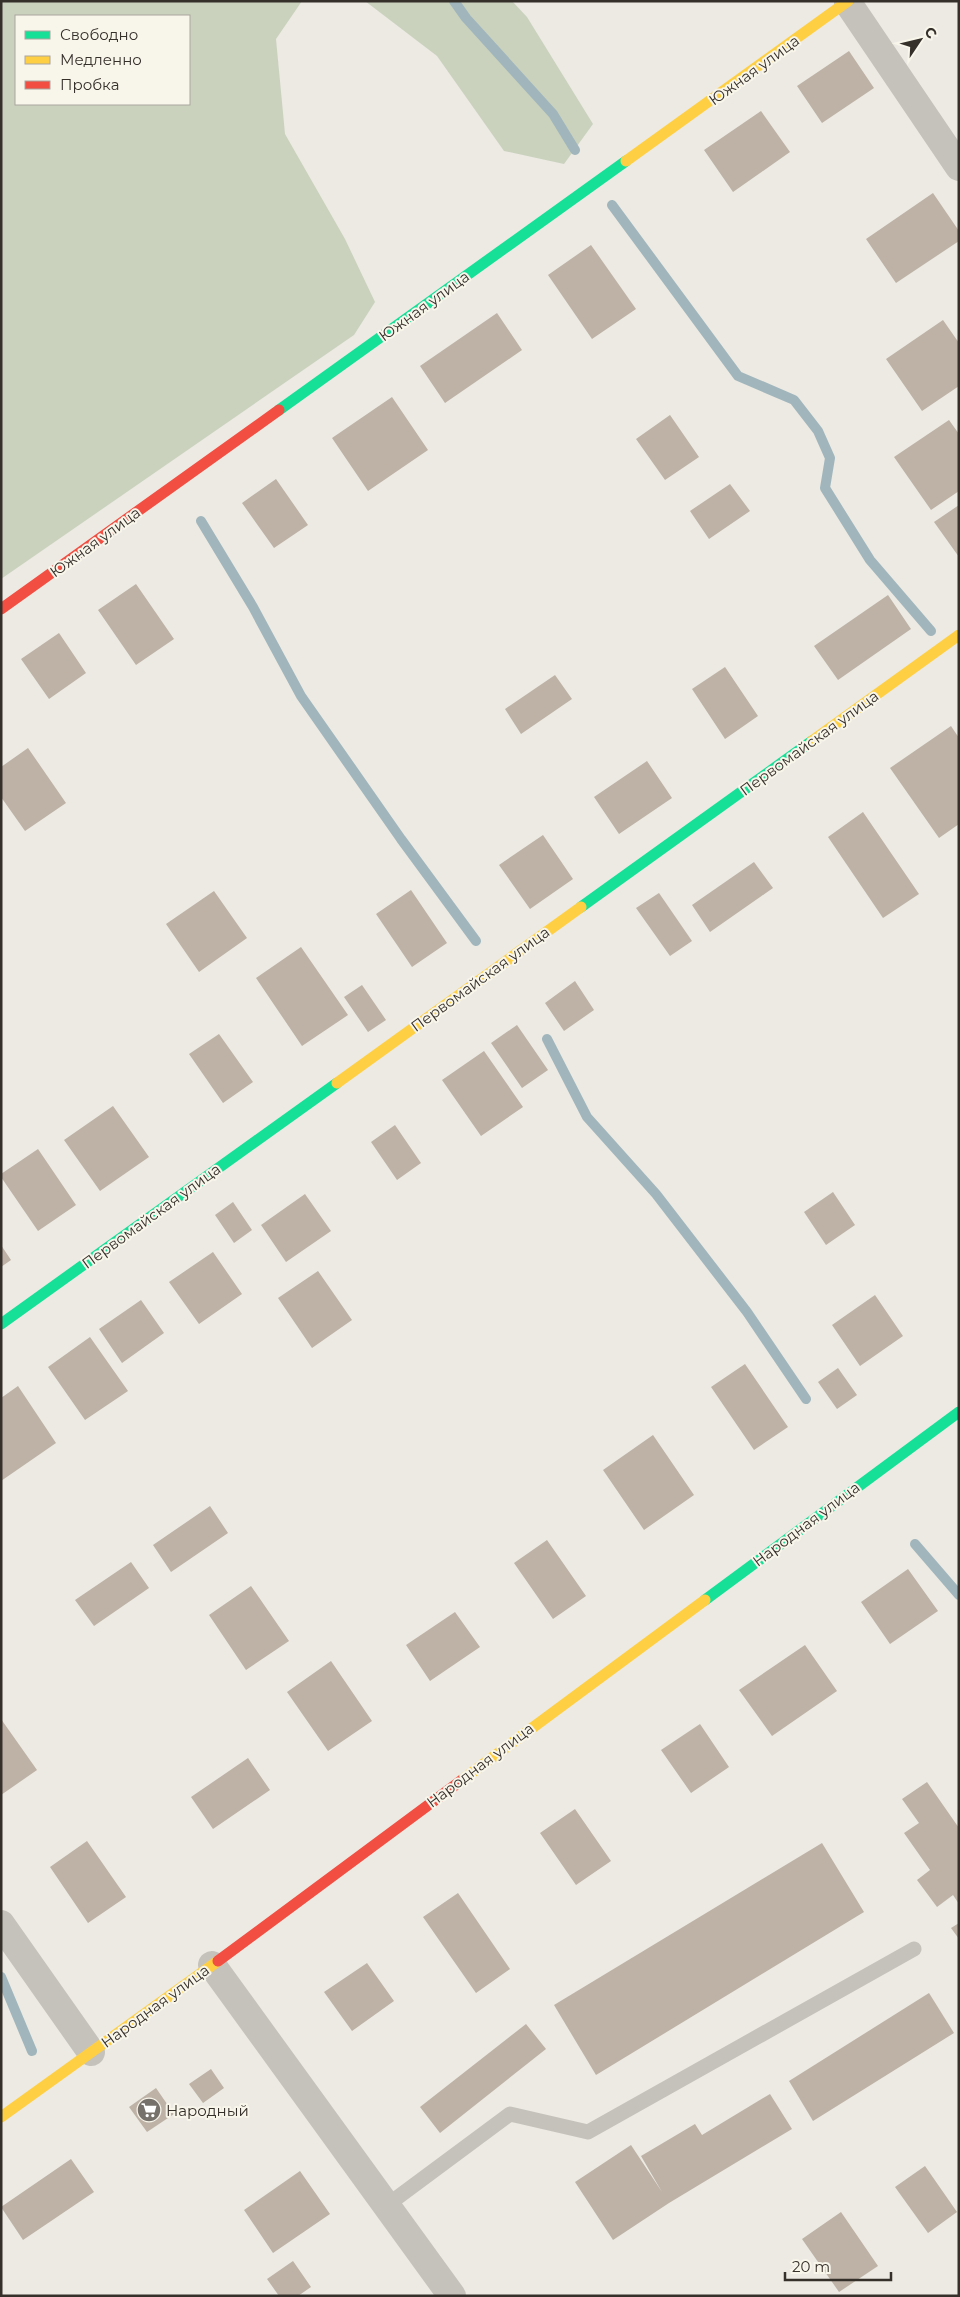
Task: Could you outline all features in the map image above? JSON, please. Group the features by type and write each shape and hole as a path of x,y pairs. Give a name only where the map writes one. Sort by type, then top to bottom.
{"street":[{"path":"848,2 959,167"},
{"name":"Южная улица","path":"1,609 848,2"},
{"name":"Первомайская улица","path":"1,1324 959,635"},
{"name":"Народная улица","path":"1,2117 212,1965 959,1412"},
{"path":"1,1924 91,2052"},
{"path":"212,1965 452,2296"}],"lane":[{"path":"386,2206 510,2114 588,2132 914,1949"}],"green space":[{"path":"1,1 302,1 276,39 285,134 345,239 375,302 354,335 1,579"},
{"path":"365,1 512,1 527,17 593,124 564,164 504,151 437,56"}],"building":[{"path":"849,51 874,88 822,123 797,86"},
{"path":"761,111 790,152 733,192 704,150"},
{"path":"933,193 959,231 959,241 896,283 866,239"},
{"path":"591,245 636,309 592,339 548,275"},
{"path":"497,313 522,350 445,403 420,366"},
{"path":"943,320 959,343 959,386 922,411 886,359"},
{"path":"392,397 428,450 368,491 332,438"},
{"path":"670,415 699,457 665,480 636,439"},
{"path":"949,420 959,434 959,491 931,510 894,457"},
{"path":"276,479 308,525 274,548 242,503"},
{"path":"730,484 750,511 709,539 690,511"},
{"path":"959,505 959,557 934,522"},
{"path":"136,584 174,639 136,665 98,610"},
{"path":"888,595 911,629 838,680 814,646"},
{"path":"59,633 86,673 49,699 21,659"},
{"path":"725,667 758,716 725,739 692,689"},
{"path":"555,675 572,699 521,734 505,709"},
{"path":"951,726 959,738 959,824 939,838 890,768"},
{"path":"28,748 66,803 25,831 1,797 1,767"},
{"path":"647,761 672,798 619,834 594,797"},
{"path":"863,812 919,894 883,918 828,837"},
{"path":"543,835 573,879 530,909 499,865"},
{"path":"754,862 773,888 710,932 692,905"},
{"path":"411,890 447,943 412,967 376,914"},
{"path":"214,891 247,938 199,972 166,924"},
{"path":"659,893 692,941 670,956 636,908"},
{"path":"301,947 348,1015 302,1046 256,978"},
{"path":"575,981 594,1010 564,1031 545,1003"},
{"path":"362,985 386,1020 368,1032 344,997"},
{"path":"517,1025 548,1070 522,1088 491,1043"},
{"path":"219,1034 253,1082 223,1103 189,1054"},
{"path":"484,1051 523,1107 481,1136 442,1080"},
{"path":"113,1106 149,1157 100,1191 64,1140"},
{"path":"395,1125 421,1163 397,1180 371,1142"},
{"path":"38,1149 76,1205 38,1231 1,1177 1,1174"},
{"path":"833,1192 855,1225 826,1245 804,1212"},
{"path":"305,1194 331,1231 286,1262 261,1225"},
{"path":"233,1202 252,1230 234,1243 215,1215"},
{"path":"1,1245 11,1260 1,1267"},
{"path":"213,1252 242,1294 199,1324 169,1282"},
{"path":"318,1271 352,1320 312,1348 278,1298"},
{"path":"875,1295 903,1336 860,1366 832,1325"},
{"path":"141,1300 164,1333 122,1363 99,1329"},
{"path":"90,1337 128,1391 85,1420 48,1367"},
{"path":"745,1364 788,1427 754,1450 711,1387"},
{"path":"838,1368 857,1395 837,1409 818,1382"},
{"path":"18,1386 56,1443 1,1481 1,1398"},
{"path":"653,1435 694,1495 644,1530 603,1470"},
{"path":"210,1506 228,1533 171,1572 153,1545"},
{"path":"547,1540 586,1596 553,1619 514,1563"},
{"path":"131,1562 149,1588 94,1626 75,1600"},
{"path":"908,1569 938,1611 890,1644 861,1602"},
{"path":"251,1586 289,1641 246,1670 209,1615"},
{"path":"455,1612 480,1647 430,1681 406,1645"},
{"path":"805,1645 837,1691 772,1736 739,1690"},
{"path":"331,1661 372,1721 328,1751 287,1692"},
{"path":"1,1719 37,1770 1,1795"},
{"path":"700,1724 729,1767 691,1793 661,1750"},
{"path":"248,1758 270,1790 213,1829 191,1797"},
{"path":"927,1782 959,1828 959,1904 953,1895 937,1907 917,1880 930,1870 904,1833 919,1823 902,1799"},
{"path":"575,1809 611,1861 576,1885 540,1833"},
{"path":"87,1841 126,1897 88,1923 50,1867"},
{"path":"822,1843 864,1912 596,2075 554,2005"},
{"path":"458,1893 510,1969 476,1993 423,1917"},
{"path":"959,1923 959,1939 951,1928"},
{"path":"367,1963 394,2001 352,2031 324,1992"},
{"path":"929,1993 954,2033 813,2121 789,2081"},
{"path":"526,2024 546,2049 440,2133 420,2107"},
{"path":"211,2069 224,2088 203,2103 189,2084"},
{"path":"156,2088 174,2114 147,2132 129,2107"},
{"path":"770,2094 792,2129 669,2203 613,2240 575,2182 631,2145 662,2192 641,2156 695,2124 702,2135"},
{"path":"71,2159 94,2192 23,2240 1,2207"},
{"path":"925,2166 957,2212 928,2233 895,2187"},
{"path":"300,2171 330,2214 273,2253 244,2210"},
{"path":"841,2212 878,2266 839,2292 802,2239"},
{"path":"293,2261 311,2287 298,2296 279,2296 267,2279"}],"waterway":[{"path":"454,1 466,18 553,114 575,150"},
{"path":"612,205 738,376 794,400 818,431 830,458 825,488 870,560 931,631"},
{"path":"201,521 253,607 301,696 401,839 476,941"},
{"path":"547,1039 587,1117 656,1194 747,1312 806,1399"},
{"path":"915,1544 959,1595"},
{"path":"1,1977 32,2051"}],"traffic: fast":[{"path":"279,410 626,161"},
{"path":"581,907 812,741"},
{"path":"1,1324 337,1083"},
{"path":"705,1600 959,1412"}],"traffic: slow":[{"path":"626,161 848,1"},
{"path":"812,741 959,635"},
{"path":"337,1083 581,907"},
{"path":"462,1780 705,1600"},
{"path":"1,2117 218,1961"}],"traffic: jam":[{"path":"1,609 279,410"},
{"path":"218,1961 462,1780"}],"place":[{"name":"Народный","path":"149,2110"}]}
